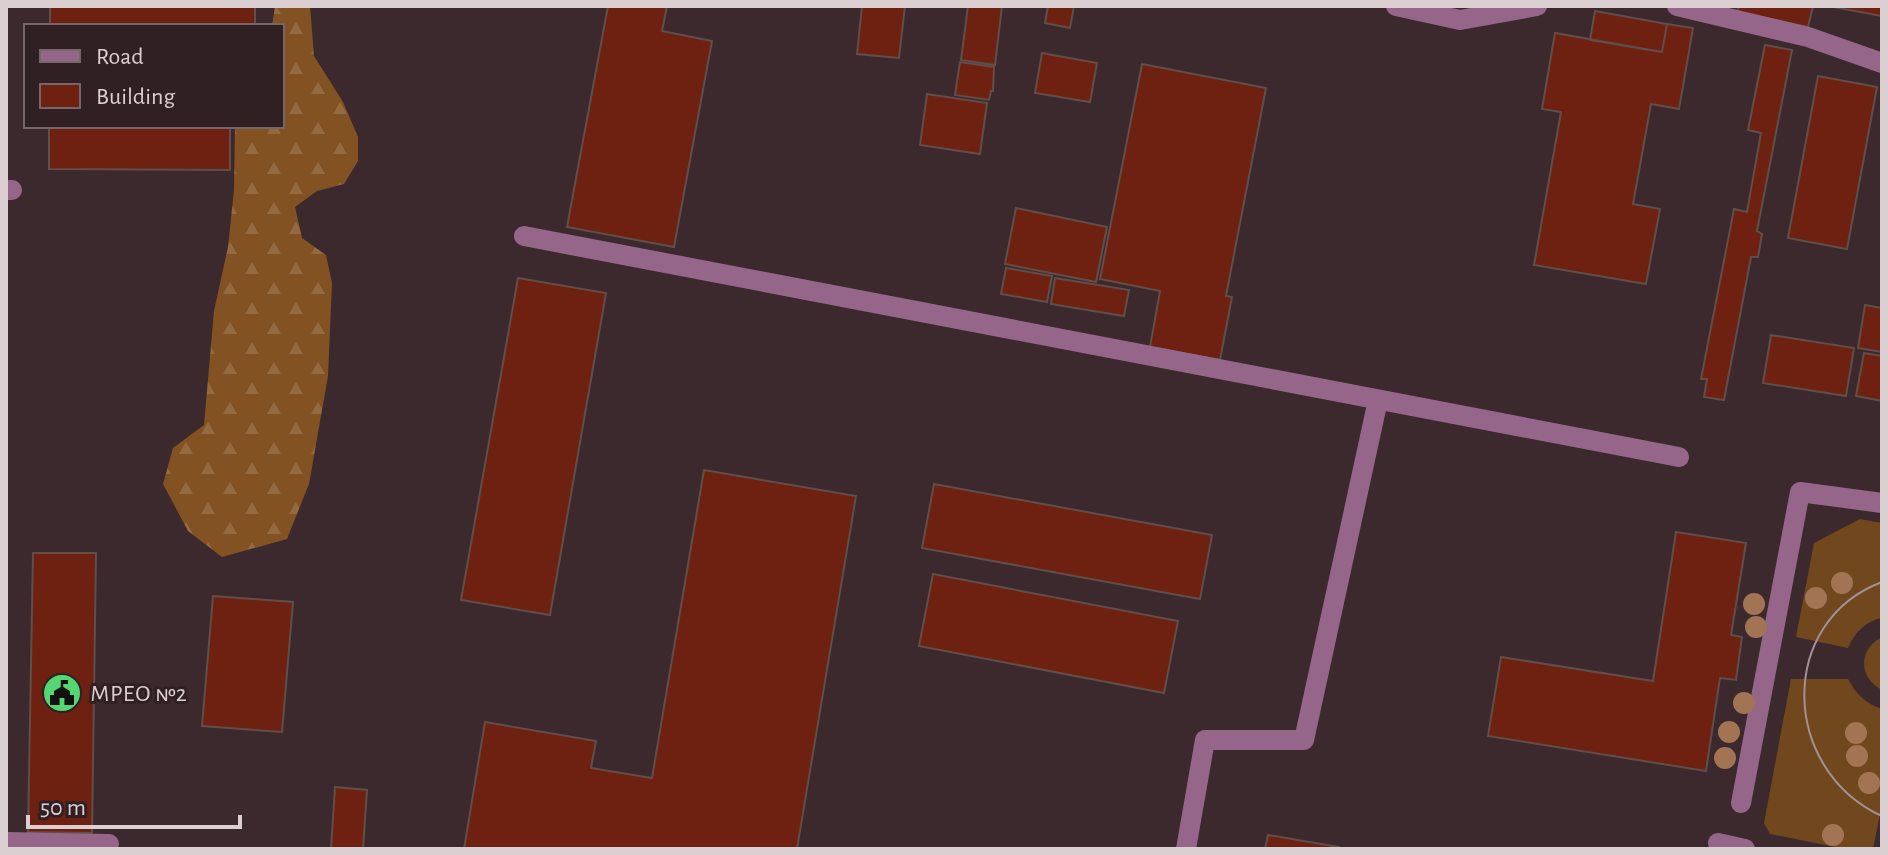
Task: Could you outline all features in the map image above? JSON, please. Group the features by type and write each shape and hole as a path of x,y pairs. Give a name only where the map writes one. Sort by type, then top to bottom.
{"lane":[{"path":"1396,6 1460,20 1537,6"},
{"path":"1677,6 1808,37 1882,63"},
{"path":"524,236 1679,457"},
{"path":"1186,849 1205,740 1304,740 1378,400"},
{"path":"1741,803 1800,492 1882,503"},
{"path":"6,842 109,844"},
{"path":"1718,843 1745,849"}],"shaded area":[{"path":"1860,519 1882,523 1882,618 1861,628 1848,648 1796,637 1814,543"},
{"path":"1882,637 1882,690 1868,678 1864,664 1868,649"},
{"path":"1791,679 1848,679 1862,697 1882,709 1882,804 1873,849 1845,849 1770,834 1764,823"}],"green space":[{"path":"275,6 310,6 314,56 343,102 358,137 358,161 344,184 317,191 295,207 302,238 326,255 332,283 328,376 309,484 287,539 222,557 188,531 163,484 173,448 204,425 214,311 228,247 234,190 235,128 284,128 284,24 272,24"}],"building":[{"path":"50,6 255,6 255,24 50,24"},
{"path":"608,6 667,6 662,31 712,41 674,247 567,227"},
{"path":"862,6 905,6 899,58 857,54"},
{"path":"968,6 1002,6 995,65 961,60"},
{"path":"1048,6 1074,6 1070,28 1045,23"},
{"path":"1739,6 1813,6 1808,27 1737,12"},
{"path":"1882,6 1882,16 1833,7"},
{"path":"1595,11 1667,24 1662,52 1590,40"},
{"path":"1667,24 1693,28 1679,109 1651,104 1633,204 1660,209 1646,284 1534,265 1561,112 1542,109 1555,33 1662,52"},
{"path":"1765,45 1792,50 1757,231 1762,234 1758,257 1751,257 1724,400 1704,397 1707,379 1701,379 1734,209 1747,212 1761,133 1748,130"},
{"path":"1042,53 1097,63 1090,102 1035,93"},
{"path":"960,62 994,67 993,91 989,100 955,95"},
{"path":"1142,64 1266,88 1226,296 1232,297 1220,360 1150,347 1160,291 1100,279"},
{"path":"1818,76 1877,87 1847,249 1788,238"},
{"path":"927,94 987,103 980,154 920,145"},
{"path":"49,128 230,128 230,170 49,169"},
{"path":"1016,208 1107,227 1096,282 1005,264"},
{"path":"1006,268 1052,276 1047,302 1001,294"},
{"path":"518,278 606,293 550,615 461,600"},
{"path":"1055,278 1129,290 1124,316 1051,304"},
{"path":"1865,305 1882,308 1882,352 1858,348"},
{"path":"1771,335 1854,348 1846,396 1763,383"},
{"path":"1864,353 1882,356 1882,401 1856,396"},
{"path":"704,470 856,496 797,849 464,849 485,722 596,741 591,768 652,778"},
{"path":"934,484 1212,535 1200,599 922,548"},
{"path":"1676,532 1746,543 1731,635 1742,637 1736,680 1720,678 1706,771 1488,736 1501,657 1653,681"},
{"name":"МРЕО №2","path":"33,553 96,553 92,833 28,832"},
{"path":"933,574 1178,621 1164,693 919,646"},
{"path":"213,596 293,602 282,732 202,726"},
{"path":"335,787 367,790 363,849 331,849"},
{"path":"1268,835 1339,847 1265,849"}],"tram line":[{"path":"1882,582 1847,602 1823,629 1809,661 1804,697 1810,732 1824,766 1849,794 1882,816"}],"place":[{"name":"МРЕО №2","path":"62,693"}]}
